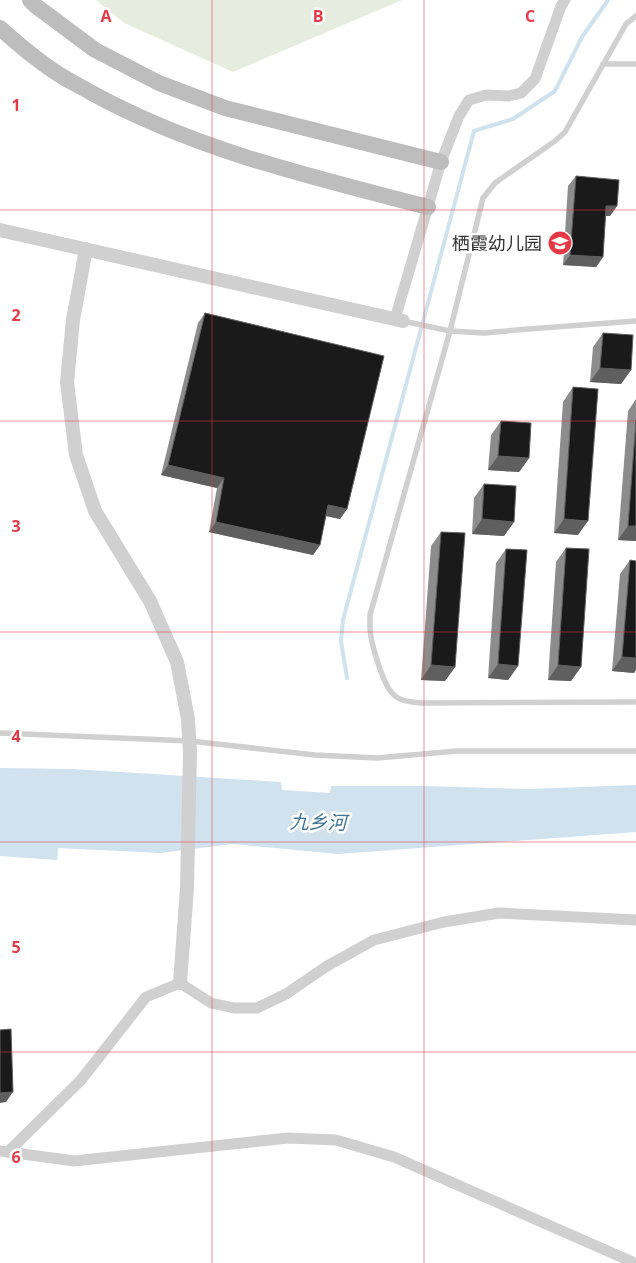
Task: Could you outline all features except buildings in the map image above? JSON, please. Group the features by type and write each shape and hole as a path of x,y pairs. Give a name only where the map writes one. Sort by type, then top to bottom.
{"main road":[{"path":"30,0 95,50 159,83 225,108 441,162"},
{"path":"0,28 21,47 60,75 108,102 160,127 232,153 309,177 428,207"}],"street":[{"path":"0,230 399,320 441,162 459,116 469,100 486,95 509,96 521,93 535,79 561,6 565,0"},
{"path":"86,249 73,320 67,382 76,454 95,511 150,601 177,662 188,718 190,747 186,888 180,983"},
{"path":"180,983 211,1003 234,1008 257,1008 286,994 327,966 374,940 444,922 499,914 636,920"},
{"path":"4,1152 80,1080 146,998 180,983"},
{"path":"4,1152 74,1161 288,1138 336,1140 394,1157 635,1263"}],"lane":[{"path":"636,16 626,24 564,132 555,141 495,182 483,198 450,331 370,615 370,629 385,683 393,695 405,701 423,703 636,702"},
{"path":"603,64 636,64"},
{"path":"399,320 450,331 484,333 636,321"},
{"path":"0,734 377,758 457,751 636,751"}],"shaded area":[{"path":"96,0 402,0 233,72 124,23"}],"water":[{"name":"九乡河","path":"0,768 73,769 281,782 282,790 330,793 331,786 528,789 636,785 636,832 338,854 232,844 160,853 58,848 57,860 0,856"}],"waterway":[{"path":"347,678 341,641 343,620 474,131 513,119 555,91 582,37 608,0"}],"place":[{"name":"栖霞幼儿园","path":"560,243"}]}
